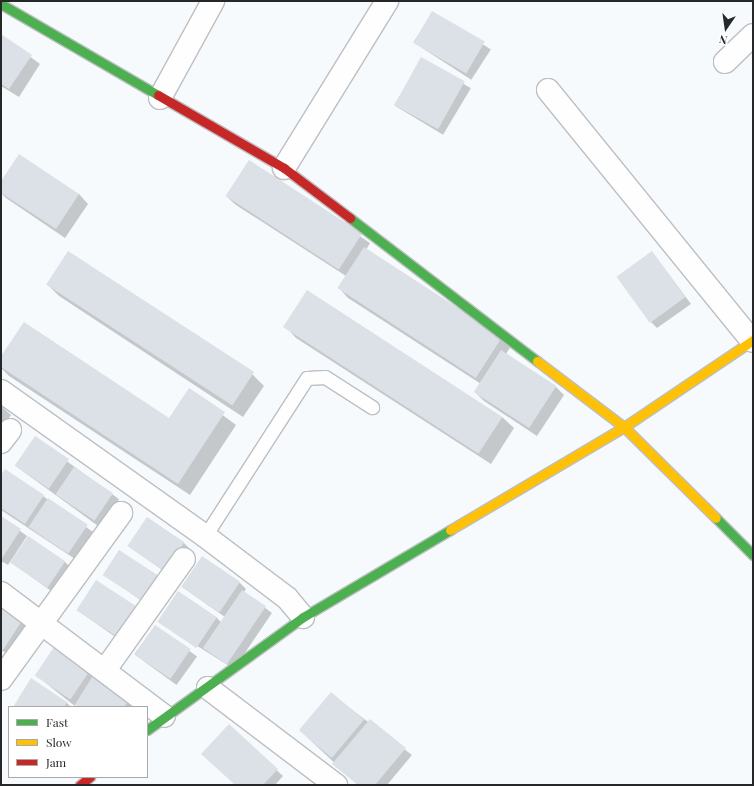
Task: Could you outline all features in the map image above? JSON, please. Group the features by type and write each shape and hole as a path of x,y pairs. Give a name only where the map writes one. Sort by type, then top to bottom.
{"street":[{"path":"160,98 213,1"},
{"path":"284,168 387,1"},
{"path":"1,4 160,98 284,168 624,428 753,555"},
{"path":"726,62 753,35"},
{"path":"148,729 164,716 208,688 303,617 624,428 752,340 548,90"},
{"path":"1,391 205,536 287,598 303,617"},
{"path":"1,679 121,513"},
{"path":"105,670 184,558"},
{"path":"1,593 164,716"},
{"path":"208,688 336,785"},
{"path":"80,785 89,778"}],"lane":[{"path":"205,536 307,378 325,377 372,407"}],"building":[{"path":"432,11 485,42 466,74 414,43"},
{"path":"1,34 32,55 9,89 1,84"},
{"path":"421,57 465,81 438,129 394,105"},
{"path":"19,154 79,194 56,229 1,193 1,181"},
{"path":"249,160 362,234 339,270 226,196"},
{"path":"364,247 502,337 476,378 337,288"},
{"path":"68,251 254,372 232,405 46,285"},
{"path":"652,251 686,297 650,323 616,277"},
{"path":"307,290 502,417 478,454 283,327"},
{"path":"24,322 169,418 189,388 225,412 178,484 1,367 1,356"},
{"path":"501,350 556,386 529,428 474,392"},
{"path":"35,436 69,459 49,489 15,466"},
{"path":"74,467 113,493 95,521 56,494"},
{"path":"5,469 44,495 25,524 1,508 1,475"},
{"path":"48,498 88,525 68,554 28,527"},
{"path":"1,516 21,529 1,560"},
{"path":"147,517 184,542 165,571 127,546"},
{"path":"28,536 65,561 47,588 10,563"},
{"path":"119,550 160,577 144,602 103,575"},
{"path":"202,556 240,582 219,612 181,587"},
{"path":"96,580 137,607 117,637 76,610"},
{"path":"242,590 266,606 227,664 203,648"},
{"path":"178,591 217,617 196,648 157,622"},
{"path":"1,605 23,619 3,650 1,648"},
{"path":"155,625 191,649 171,679 135,655"},
{"path":"56,644 92,668 70,700 35,676"},
{"path":"94,674 130,698 125,706 74,706"},
{"path":"31,678 67,702 65,706 14,706"},
{"path":"331,692 364,720 332,758 299,730"},
{"path":"370,719 406,748 375,785 358,785 332,764"},
{"path":"229,724 278,769 263,785 235,785 201,754"}],"traffic: fast":[{"path":"1,4 158,95"},
{"path":"350,218 537,361"},
{"path":"716,518 753,555"},
{"path":"148,729 303,617 450,530"}],"traffic: slow":[{"path":"450,530 624,427 753,340"},
{"path":"537,361 624,427 716,518"}],"traffic: jam":[{"path":"158,95 284,168 350,218"},
{"path":"80,785 89,778"}]}
